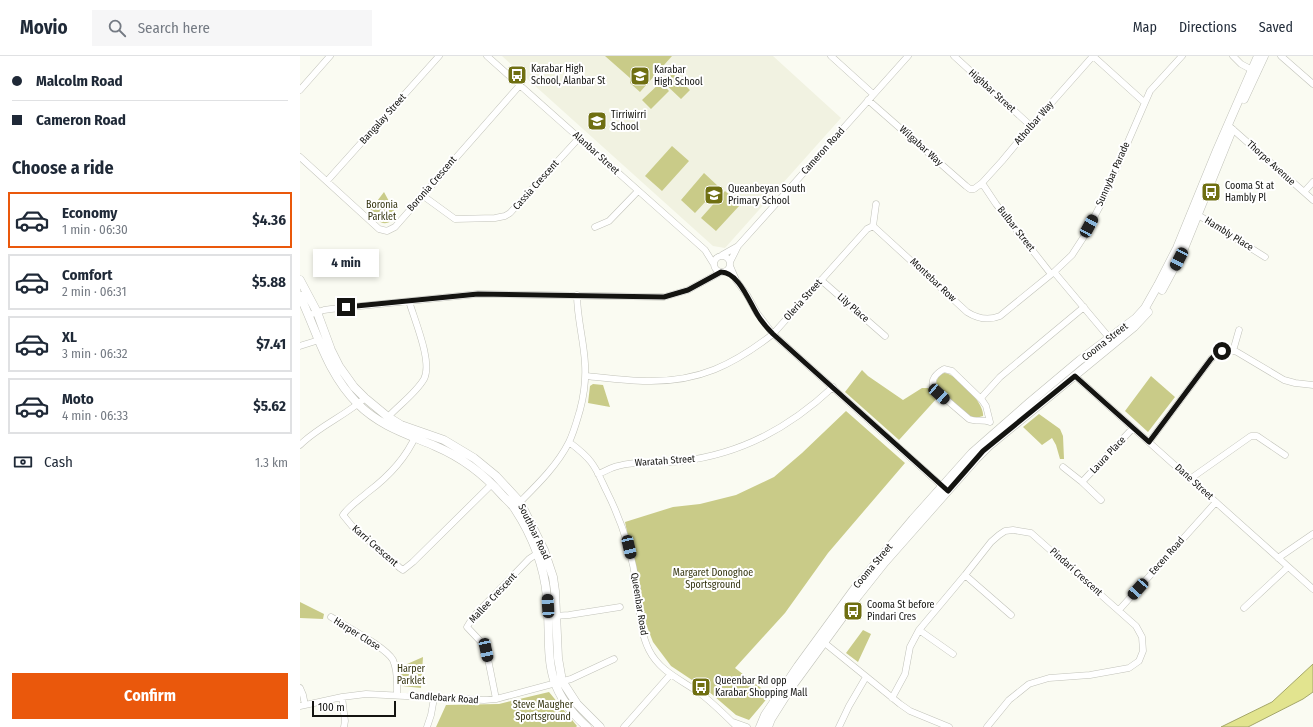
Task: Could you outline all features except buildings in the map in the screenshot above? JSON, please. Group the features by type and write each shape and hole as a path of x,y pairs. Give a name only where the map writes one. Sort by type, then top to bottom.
{"main road":[{"name":"Cooma Street","path":"999,433 1080,360 1096,349 1112,341 1141,321 1150,308 1183,251 1195,213 1254,71 1258,56"},
{"name":"Cooma Street","path":"1254,71 1264,56"},
{"name":"Southbar Road","path":"300,280 313,314 339,366 354,387 388,417 401,425 418,430 447,442 474,458 496,476 517,505 527,529 541,551 553,577 557,616 558,682 576,704 600,727"},
{"name":"Southbar Road","path":"300,296 313,314 319,340 330,366 338,380 358,404 382,424 438,447 462,460 480,473 517,505"},
{"name":"Cooma Street","path":"768,727 780,704 855,588 888,548 945,489 974,451 1075,376 1112,341"},
{"path":"1045,390 1066,376 1075,376 1084,361 1096,349"},
{"name":"Southbar Road","path":"541,551 547,596 549,656 558,682 570,709 587,727"},
{"name":"Cooma Street","path":"760,727 765,715 798,666 822,640"}],"street":[{"path":"300,90 330,56"},
{"name":"Bangalay Street","path":"327,181 439,56"},
{"name":"Alanbar Street","path":"488,56 705,250 714,265"},
{"path":"830,56 873,94"},
{"name":"Cameron Road","path":"730,264 738,246 908,56"},
{"name":"Highbar Street","path":"954,56 1031,126"},
{"path":"1093,56 1144,102"},
{"name":"Atholbar Way","path":"974,189 982,183 1093,56"},
{"name":"Sunnybar Parade","path":"1000,316 1072,255 1101,204 1150,91 1182,56"},
{"path":"1233,56 1241,64 1254,71"},
{"path":"1281,56 1313,84"},
{"name":"Boronia Crescent","path":"300,157 379,229 387,231 395,226 520,84"},
{"name":"Wilgabar Way","path":"868,100 966,186 970,189 974,189"},
{"name":"Thorpe Avenue","path":"1230,127 1313,200"},
{"name":"Cassia Crescent","path":"422,195 455,219 495,218 505,216 515,208 579,138"},
{"path":"1304,192 1313,182"},
{"name":"Bulbar Street","path":"982,183 996,204 1052,273 1084,307 1112,341"},
{"path":"595,227 609,221 638,191"},
{"path":"873,226 876,204"},
{"name":"Hambly Place","path":"1195,213 1265,257"},
{"name":"Oleria Street","path":"586,376 646,381 681,379 704,374 730,364 773,334 867,229 873,226"},
{"name":"Montebar Row","path":"873,226 967,312 980,318 993,318 1000,316"},
{"name":"Cameron Road","path":"721,255 738,246"},
{"name":"Alanbar Street","path":"705,250 721,255"},
{"path":"706,280 714,265 715,259 721,255 728,257 736,280 747,295 762,321 773,334 945,489"},
{"path":"313,314 331,309 478,294 664,297 688,290 729,269 730,264"},
{"path":"714,265 717,271 722,272 736,280"},
{"name":"Lily Place","path":"821,280 885,336"},
{"path":"517,505 527,496 554,465 569,442 576,424 586,376 577,307 577,295"},
{"path":"388,417 420,384 425,377 427,369 425,352 409,301"},
{"path":"981,398 1000,376 1084,307"},
{"path":"1234,351 1239,330"},
{"path":"300,346 319,340"},
{"path":"1149,442 1215,356 1222,351 1234,351 1284,380 1313,385"},
{"path":"990,422 984,420 972,420 966,417 932,386 932,381 935,376 945,369 949,370 981,398 986,406 990,422 999,433"},
{"name":"Dane Street","path":"1075,376 1313,589"},
{"name":"Waratah Street","path":"598,474 617,466 635,462 680,461 704,458 732,451 754,442 797,417 818,402 833,387"},
{"path":"300,445 322,427 365,398"},
{"name":"Laura Place","path":"1082,482 1133,428"},
{"name":"Karri Crescent","path":"418,430 408,451 388,475 352,505 343,515 352,526 400,568 404,570 413,562 492,484"},
{"path":"1190,479 1251,436 1257,436 1285,456"},
{"name":"Queenbar Road","path":"569,442 591,462 620,521 629,547 637,588 640,620 645,642 655,660 670,675 703,695 730,724 737,727"},
{"name":"Laura Place","path":"1063,467 1101,500"},
{"name":"Eecen Road","path":"1119,610 1216,502"},
{"name":"Pindari Crescent","path":"892,698 905,674 910,647 919,630 991,542 1005,531 1013,530 1031,533 1136,626 1142,637 1143,651 1139,661 1129,668 1090,675 1049,678 1029,684 1008,700 987,727"},
{"path":"1278,558 1313,534"},
{"name":"Mallee Crescent","path":"496,699 485,647 467,627 474,617 529,560 541,551"},
{"path":"1244,608 1288,567"},
{"path":"965,575 1011,615"},
{"path":"548,616 569,615 620,607"},
{"name":"Harper Close","path":"331,617 384,650 392,658 397,681 397,694"},
{"path":"919,630 953,654"},
{"path":"822,640 910,711 949,727"},
{"name":"Candlebark Road","path":"303,705 366,694 397,694 434,698 484,700 496,699 571,679 614,659"},
{"path":"624,727 670,675"},
{"path":"839,727 866,677"},
{"path":"300,688 303,695 303,705"},
{"path":"342,697 345,721 344,727"},
{"path":"427,727 434,698"},
{"name":"Queenbar Road","path":"730,724 747,727"}],"shaded area":[{"name":"Queanbeyan South Primary School","path":"502,56 773,56 841,118 725,248 713,246"},
{"path":"1313,664 1313,692 1303,699 1248,727 1221,727 1272,702"}],"green space":[{"name":"Karabar High School","path":"605,56 672,56 640,92 630,83 630,78"},
{"path":"671,72 690,90 681,99 662,81"},
{"path":"661,82 669,91 651,109 642,100"},
{"path":"672,146 689,161 662,191 645,176"},
{"path":"704,173 719,187 695,213 681,200"},
{"path":"725,191 740,205 716,231 701,218"},
{"name":"Boronia Parklet","path":"384,192 397,216 389,222 382,223 368,213"},
{"path":"862,370 868,376 903,400 922,388 928,388 938,397 899,440 845,392"},
{"path":"944,373 955,378 969,390 979,404 983,416 976,418 969,416 939,391 936,383 939,377"},
{"path":"1151,376 1175,397 1148,432 1125,411"},
{"path":"593,384 603,385 610,407 588,403 590,386"},
{"name":"Margaret Donoghoe Sportsground","path":"846,411 905,463 828,553 785,613 735,668 770,695 749,720 736,715 707,690 671,666 653,642 639,606 634,565 625,522 673,507 700,504 736,495 774,477 802,453"},
{"path":"1039,414 1060,429 1063,436 1064,459 1060,459 1056,445 1052,438 1042,445 1023,427"},
{"path":"300,602 324,614 323,619 300,618"},
{"path":"863,630 871,634 858,662 846,653"},
{"name":"Harper Parklet","path":"423,657 421,688 402,686 398,668"},
{"name":"Steve Maugher Sportsground","path":"549,692 577,726 576,727 436,727 446,705 499,704"}],"place":[{"name":"Karabar High School, Alanbar St","path":"517,75"},
{"name":"Karabar High School","path":"640,76"},
{"name":"Tirriwirri School","path":"597,121"},
{"name":"Cooma St at Hambly Pl","path":"1211,192"},
{"name":"Queanbeyan South Primary School","path":"714,195"},
{"name":"Cooma St before Pindari Cres","path":"853,611"},
{"name":"Queenbar Rd opp Karabar Shopping Mall","path":"701,687"}],"route":[{"path":"346,307 478,294 664,297 688,290 721,272 724,272 736,280 747,295 757,314 773,334 948,491 983,451 1075,376 1149,442 1211,359 1222,351"}]}
